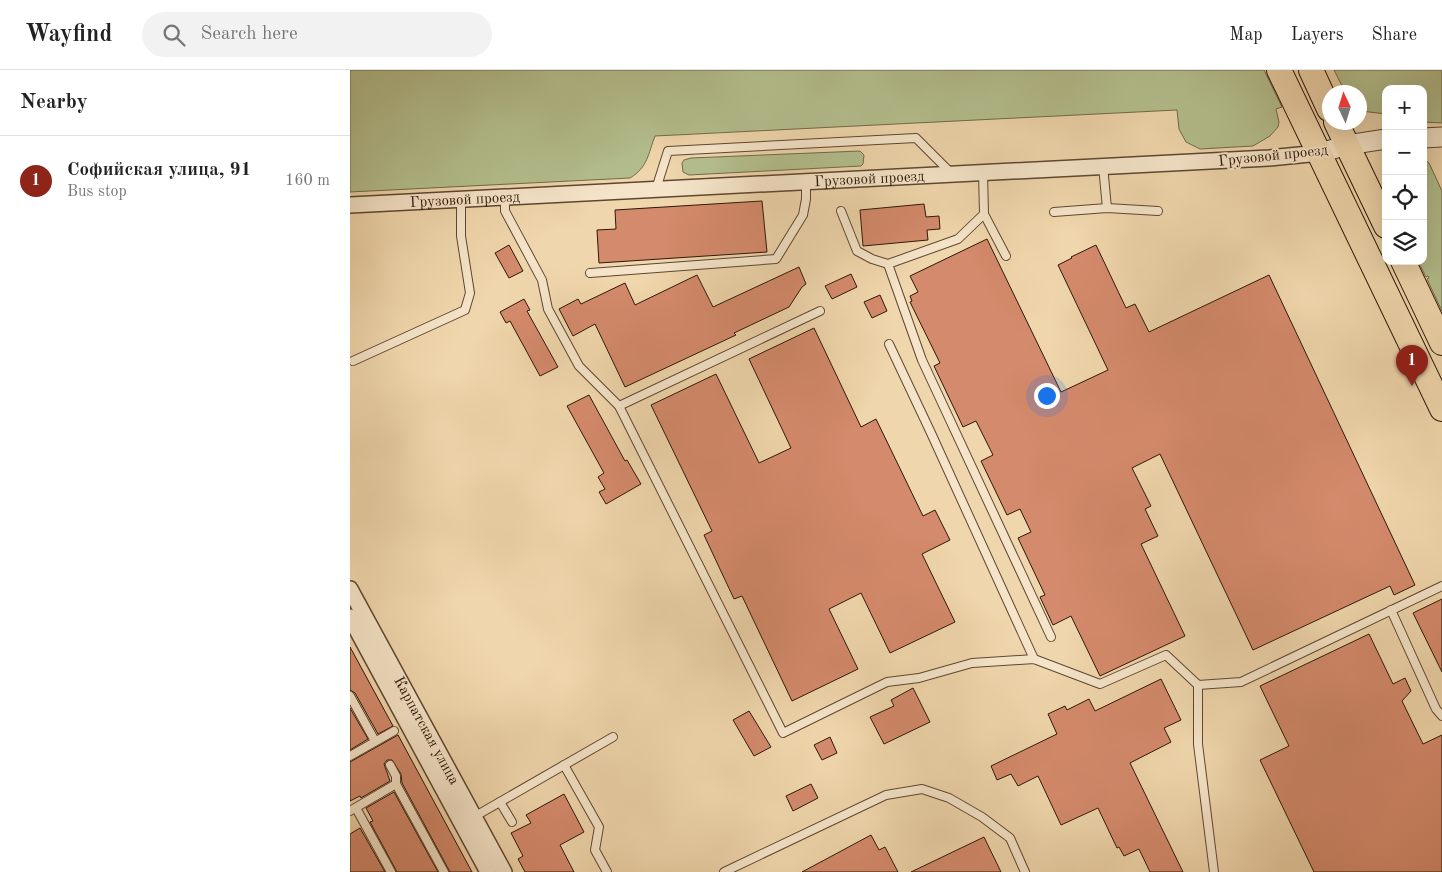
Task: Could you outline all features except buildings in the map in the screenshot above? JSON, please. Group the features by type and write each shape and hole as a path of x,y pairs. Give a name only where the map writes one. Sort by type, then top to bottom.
{"main road":[{"path":"1279,70 1442,409"},
{"path":"1311,70 1322,93"},
{"path":"1340,130 1383,220"},
{"path":"1405,265 1442,343"}],"street":[{"path":"1427,138 1442,137"},
{"name":"Грузовой проезд","path":"350,205 1269,158 1320,153 1347,145 1382,140"},
{"name":"Карпатская улица","path":"350,589 468,820 488,872"},
{"name":"Карпатская улица","path":"350,617 468,820 504,872"}],"lane":[{"path":"656,189 668,151 867,140 916,138 952,174"},
{"path":"1103,166 1107,208"},
{"path":"983,172 984,214 1006,256"},
{"path":"590,273 776,260 803,215 806,199 806,182"},
{"path":"505,197 505,211 542,280 548,310 579,366 619,406 782,733 887,682 920,678 972,663 1034,659 1100,684 1166,655 1198,685 1198,744 1214,872"},
{"path":"353,361 465,310 470,293 460,236 461,200"},
{"path":"1054,212 1107,208 1158,211"},
{"path":"840,211 857,251 872,259 888,264 958,239 984,214"},
{"path":"888,264 922,360 1051,637"},
{"path":"619,406 820,311"},
{"path":"889,344 1034,659"},
{"path":"1198,685 1241,682 1442,586"},
{"path":"1391,610 1436,709 1442,716"},
{"path":"350,696 376,742"},
{"path":"350,756 394,731"},
{"path":"468,820 613,737"},
{"path":"390,765 396,776 396,784 444,872"},
{"path":"564,765 600,826 595,850 607,872"},
{"path":"391,872 353,810 396,784"},
{"path":"724,872 886,795 922,789 949,798 982,817 1010,838 1025,872"},
{"path":"500,802 512,822"}],"green space":[{"path":"350,70 1264,70 1282,107 1276,109 1279,122 1278,127 1270,136 1253,146 1200,149 1186,142 1179,129 1177,110 655,136 644,165 630,178 350,192"},
{"path":"1334,70 1442,70 1442,123 1427,122 1427,85 1382,85 1382,114 1367,112 1367,85 1342,85"},
{"path":"860,151 864,155 861,166 689,175 683,172 682,163 684,160 691,158"},
{"path":"1427,161 1442,191 1442,311 1427,279 1429,278 1428,276 1426,277 1420,265 1427,265"}],"place":[{"name":"Софийская улица, 91","path":"1412,386"}]}
